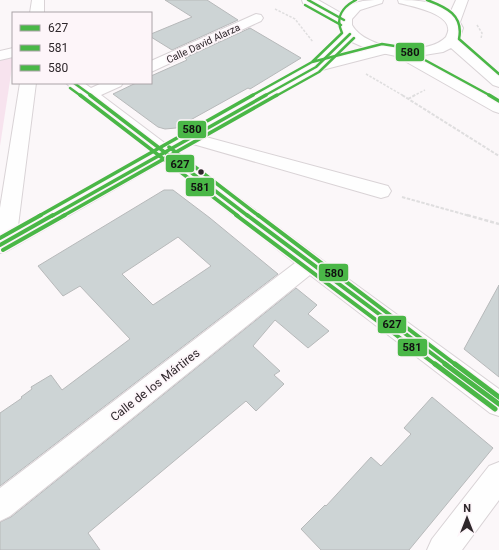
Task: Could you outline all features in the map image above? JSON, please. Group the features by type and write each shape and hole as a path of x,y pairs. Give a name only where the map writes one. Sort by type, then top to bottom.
{"main road":[{"path":"36,12 38,0"},
{"path":"308,0 344,20"},
{"path":"377,0 355,6 347,12 344,20 346,30 370,46 383,50 400,52 422,52 440,48 452,41 456,28 453,22 441,12 423,4 404,0"},
{"path":"453,22 462,0"},
{"name":"Calle David Alarza","path":"152,67 256,18"},
{"path":"2,243 316,67 350,34"},
{"path":"452,41 499,82"},
{"path":"316,67 383,50"},
{"path":"0,56 12,52"},
{"path":"400,52 499,108"},
{"path":"2,243 28,88 39,84"},
{"path":"75,84 310,263 499,404"},
{"path":"88,95 113,84"},
{"path":"191,138 381,191"},
{"name":"Calle de los Mártires","path":"0,506 310,263"},
{"path":"443,550 499,476"}],"path":[{"path":"270,6 295,19 317,47 306,61 316,67"},
{"path":"474,22 482,33 480,41"},
{"path":"362,72 408,98 499,156"},
{"path":"381,191 499,224"}],"shaded area":[{"path":"12,56 12,68 0,146 0,59"}],"building":[{"path":"165,0 207,0 238,20 172,50 152,38 152,34 192,17"},
{"path":"250,28 301,58 250,89 248,88 176,128 165,129 158,127 113,94 134,84 152,84 152,76 187,60 185,58"},
{"path":"164,190 173,190 210,218 278,274 0,486 0,413 22,398 21,397 32,389 31,387 51,375 62,390 130,339 80,286 63,296 38,266","holes":["178,237 211,266 153,305 122,274"]},
{"path":"499,285 499,377 464,349"},
{"path":"296,288 317,305 308,314 329,331 308,348 275,320 253,346 280,371 274,375 284,384 256,411 246,401 88,533 100,550 0,550 0,522 11,517"},
{"path":"432,397 493,448 409,550 321,550 301,529 325,505 326,506 371,457 381,466 411,434 404,428"}],"transit line":[{"name":"627","path":"308,0 344,20"},
{"name":"580","path":"0,238 312,62 342,33 338,23 340,14 343,9 356,0"},
{"name":"580","path":"427,0 447,9 453,14 460,24 461,31 459,39 499,74"},
{"name":"581","path":"305,5 341,25"},
{"name":"627","path":"0,245 316,67 350,34"},
{"name":"581","path":"3,250 319,72 354,38"},
{"name":"580","path":"312,62 382,44 401,47 499,101"},
{"name":"627","path":"75,84 310,263 499,404"},
{"name":"581","path":"70,88 306,268 495,409"},
{"name":"580","path":"169,147 499,397"}]}
